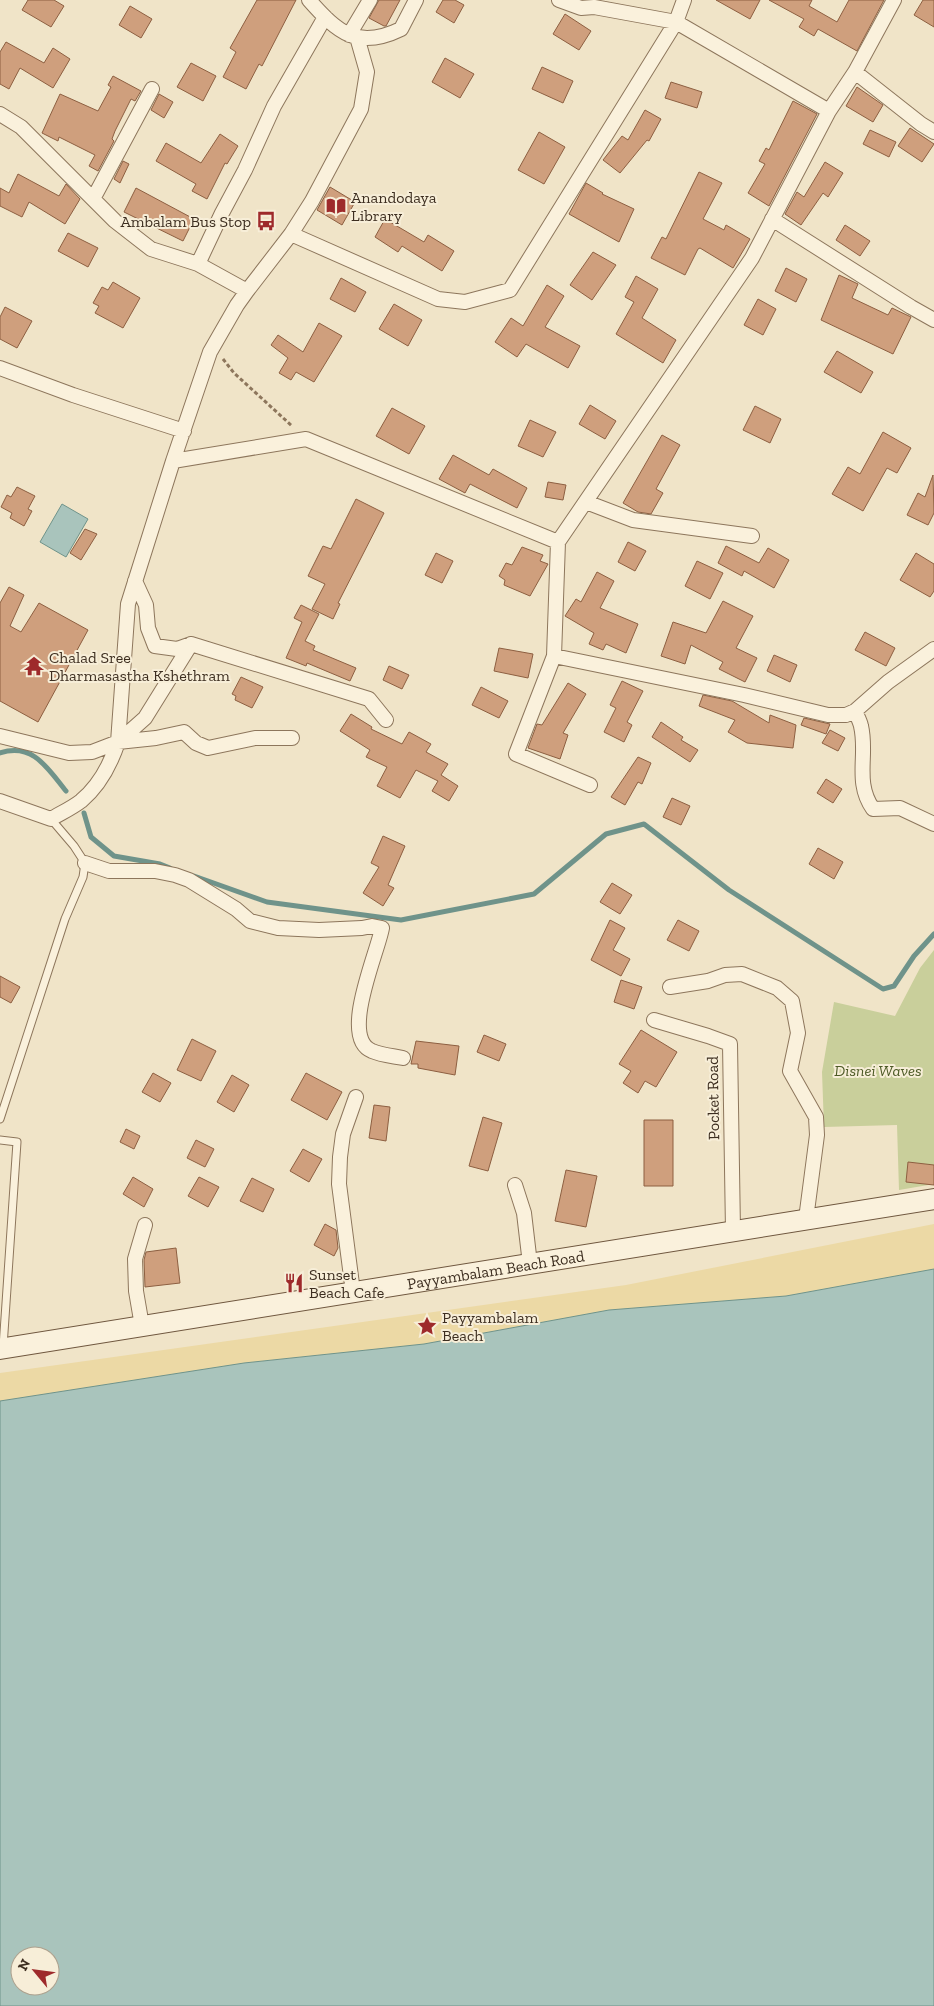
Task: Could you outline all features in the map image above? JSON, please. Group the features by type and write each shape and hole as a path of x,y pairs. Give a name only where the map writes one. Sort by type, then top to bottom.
{"main road":[{"name":"Payyambalam Beach Road","path":"1,1349 934,1199"}],"street":[{"path":"309,0 325,17 353,36 364,39 378,38 401,29 416,0"},
{"path":"0,801 51,819 81,801 95,786 111,763 118,742 128,604 210,352 247,290 291,234 312,201 360,109 367,72 353,36 370,0"},
{"path":"559,0 582,8 594,7 676,22 829,111"},
{"path":"291,234 438,299 465,302 510,290 676,22 684,0"},
{"path":"590,785 516,754 554,656 558,542 752,258 829,111 856,72 894,0"},
{"path":"198,264 245,170 274,106 325,17"},
{"path":"856,72 934,132"},
{"path":"93,199 152,89"},
{"path":"0,114 21,127 115,221 151,249 198,264 247,290"},
{"path":"772,219 910,307 934,320"},
{"path":"0,368 73,395 184,431"},
{"path":"173,461 306,439 558,542"},
{"path":"586,502 633,520 752,536"},
{"path":"135,581 146,605 148,628 155,646 177,649 191,644 369,699 386,720"},
{"path":"118,742 145,718 191,644"},
{"path":"554,656 828,714 846,715 856,711 888,682 934,649"},
{"path":"856,711 862,726 862,783 869,804 873,809 900,808 934,824"},
{"path":"0,736 69,753 92,752 118,742 156,738 184,732 196,743 208,748 255,738 292,738"},
{"path":"86,863 109,871 155,871 175,875 189,880 236,909 250,921 278,928 319,930 372,926 382,928 374,961 367,976 361,1004 359,1026 362,1042 371,1051 402,1058"},
{"path":"670,987 708,981 725,975 742,974 777,988 792,1001 798,1033 790,1071 816,1118 816,1135 806,1219"},
{"name":"Pocket Road","path":"654,1020 730,1044 733,1231"},
{"path":"353,1292 339,1184 343,1134 356,1097"},
{"path":"515,1185 524,1213 530,1264"},
{"path":"142,1326 136,1291 135,1259 145,1225"}],"lane":[{"path":"0,1119 65,919 83,878 86,863 51,819"},
{"path":"0,1140 17,1142 1,1349"}],"path":[{"path":"219,336 224,360 234,372 306,439"}],"green space":[{"name":"Disnei Waves","path":"934,950 934,1184 899,1190 897,1125 824,1127 822,1072 834,1002 895,1016 920,968"}],"sand":[{"name":"Payyambalam Beach","path":"934,1224 934,1269 786,1296 609,1310 424,1344 244,1363 0,1401 0,1373 626,1285"}],"water":[{"path":"62,504 88,519 66,557 40,542"},
{"path":"934,1269 934,2006 0,2006 0,1401 244,1363 424,1344 609,1310 786,1296"}],"building":[{"path":"28,0 54,0 64,6 51,27 22,10"},
{"path":"257,0 296,0 262,66 259,64 246,89 223,77 236,52 230,48"},
{"path":"379,0 400,0 386,26 369,18"},
{"path":"443,0 455,0 464,5 454,23 436,12"},
{"path":"716,0 760,0 750,19"},
{"path":"769,0 812,0 809,6 837,22 849,0 884,0 857,51 818,29 814,36 799,27 804,19"},
{"path":"923,0 934,0 934,27 914,15"},
{"path":"130,6 152,19 141,38 119,25"},
{"path":"565,14 591,31 579,50 553,34"},
{"path":"6,42 44,63 53,48 70,59 53,88 20,68 9,89 0,84 0,52"},
{"path":"445,58 474,74 460,98 432,82"},
{"path":"191,63 216,76 203,101 177,87"},
{"path":"542,67 573,81 563,103 532,89"},
{"path":"113,76 141,91 135,101 131,99 115,131 112,139 114,141 98,171 89,166 95,155 59,137 58,141 42,133 60,94 98,111 111,87 108,85"},
{"path":"671,82 702,92 697,108 665,98"},
{"path":"857,87 883,105 873,122 846,106"},
{"path":"159,94 173,102 164,118 151,110"},
{"path":"793,101 817,114 769,206 748,193 765,164 759,161 766,148 769,150"},
{"path":"645,110 661,119 649,141 647,140 620,173 603,160 622,136 628,140"},
{"path":"910,128 934,144 922,162 898,146"},
{"path":"870,130 896,142 889,157 863,144"},
{"path":"539,132 565,147 544,184 518,170"},
{"path":"220,134 238,146 227,164 225,163 207,199 192,191 196,184 156,161 166,143 201,163"},
{"path":"123,161 129,164 120,183 114,179"},
{"path":"825,162 843,173 828,197 823,193 801,225 785,214 797,192 804,197"},
{"path":"699,172 722,183 703,219 724,230 726,225 750,239 733,268 700,248 685,275 651,258 662,237 666,239"},
{"path":"18,174 59,196 66,184 80,199 65,224 29,202 22,217 0,206 0,188 9,193"},
{"path":"586,183 602,194 634,209 619,242 569,214"},
{"name":"Anandodaya Library","path":"330,187 355,202 342,225 317,210"},
{"path":"136,188 194,219 183,241 124,212"},
{"path":"385,219 424,242 428,235 454,251 442,271 402,246 398,252 375,237"},
{"path":"845,225 870,241 860,256 836,240"},
{"path":"68,233 98,248 88,267 58,251"},
{"path":"593,252 616,265 592,300 570,285"},
{"path":"786,268 807,279 796,302 775,291"},
{"path":"839,275 858,284 852,298 888,315 892,308 911,317 893,354 821,320"},
{"path":"636,276 658,289 642,318 676,340 663,363 616,334 634,302 625,297"},
{"path":"341,278 366,292 355,312 330,299"},
{"path":"113,282 140,298 123,328 95,313 99,306 93,303 102,287 108,290"},
{"path":"547,285 564,296 545,327 580,346 568,368 526,344 517,357 495,342 511,318 523,326"},
{"path":"758,299 776,309 763,335 744,325"},
{"path":"394,304 422,320 408,346 379,329"},
{"path":"5,307 32,321 17,348 0,339 0,317"},
{"path":"319,323 342,336 314,382 296,372 291,380 279,373 288,358 271,345 278,335 303,352"},
{"path":"837,351 873,372 861,393 824,372"},
{"path":"590,405 616,421 605,439 579,424"},
{"path":"755,406 781,419 770,443 743,430"},
{"path":"392,408 425,426 409,454 376,436"},
{"path":"530,420 556,432 543,457 518,446"},
{"path":"883,432 911,448 897,473 887,468 863,511 832,494 848,467 860,474"},
{"path":"662,435 680,445 656,489 663,493 651,514 638,512 623,503"},
{"path":"453,455 489,475 493,469 527,488 517,508 470,484 465,493 439,479"},
{"path":"933,475 934,513 928,525 907,515 918,493 925,497"},
{"path":"548,482 566,485 563,500 545,497"},
{"path":"17,487 35,496 28,509 32,511 24,526 10,518 12,513 1,507 7,495 11,497"},
{"path":"356,499 384,513 338,603 340,604 333,619 312,609 325,584 308,576 323,546 331,549"},
{"path":"85,529 97,534 81,560 70,553"},
{"path":"628,542 646,551 635,571 618,562"},
{"path":"726,546 759,563 768,548 789,560 774,588 744,571 742,576 718,563"},
{"path":"522,547 543,555 540,561 548,564 530,596 504,585 505,580 499,576 506,563 512,565"},
{"path":"436,553 453,561 442,583 425,575"},
{"path":"916,553 934,564 934,591 930,597 900,580"},
{"path":"697,561 723,573 710,599 685,586"},
{"path":"597,572 614,581 600,608 638,624 626,653 606,644 603,650 589,644 594,633 565,616 576,599 581,602"},
{"name":"Chalad Sree Dharmasastha Kshethram","path":"9,587 24,595 10,626 21,632 39,603 88,630 38,722 0,701 0,603"},
{"path":"723,601 753,616 736,648 757,658 745,682 719,669 723,662 691,645 685,664 661,656 673,622 706,633"},
{"path":"301,605 319,614 305,641 315,646 313,650 356,668 350,681 307,663 306,666 286,658 302,622 294,618"},
{"path":"865,632 895,648 886,666 855,650"},
{"path":"499,648 533,654 528,678 494,671"},
{"path":"774,655 797,665 790,682 767,671"},
{"path":"389,666 409,675 402,689 383,680"},
{"path":"241,677 263,687 252,708 235,700 236,696 232,694"},
{"path":"622,681 643,691 627,722 632,725 624,742 604,732 616,708 610,705"},
{"path":"568,683 586,694 563,733 568,735 560,759 528,748 537,724 542,725"},
{"path":"481,687 508,701 499,718 472,705"},
{"path":"703,695 732,701 769,723 770,715 796,725 793,748 747,743 728,732 735,720 699,706"},
{"path":"351,714 372,727 371,729 402,744 409,732 431,744 426,752 448,764 441,775 458,786 449,801 432,791 438,781 416,770 400,798 377,786 387,767 366,757 370,750 340,731"},
{"path":"804,718 830,724 826,734 801,725"},
{"path":"661,722 683,737 681,740 698,750 690,762 652,737"},
{"path":"830,730 845,738 838,751 822,743"},
{"path":"638,757 651,763 642,784 638,782 625,805 611,797"},
{"path":"826,779 842,789 833,803 817,793"},
{"path":"672,798 690,806 681,825 663,817"},
{"path":"383,836 405,846 388,885 394,888 383,906 363,893 379,867 371,863"},
{"path":"818,848 843,862 834,879 809,864"},
{"path":"612,883 632,895 620,914 600,902"},
{"path":"610,920 625,928 613,950 630,959 621,976 591,960"},
{"path":"678,920 699,931 689,951 667,940"},
{"path":"0,976 20,987 11,1003 0,997"},
{"path":"621,980 642,987 634,1009 614,1002"},
{"path":"641,1030 677,1052 656,1087 645,1081 638,1093 623,1083 631,1071 619,1064"},
{"path":"484,1035 506,1044 499,1061 477,1052"},
{"path":"192,1039 216,1051 201,1081 177,1070"},
{"path":"416,1041 459,1046 455,1075 418,1068 418,1064 411,1064"},
{"path":"153,1073 171,1083 160,1102 142,1092"},
{"path":"306,1073 342,1092 327,1120 291,1100"},
{"path":"232,1075 249,1085 234,1112 217,1102"},
{"path":"374,1105 390,1107 386,1141 369,1138"},
{"path":"483,1117 502,1123 488,1171 469,1166"},
{"path":"644,1120 673,1120 673,1186 644,1186"},
{"path":"126,1129 140,1136 134,1149 120,1142"},
{"path":"196,1140 214,1149 205,1167 187,1158"},
{"path":"303,1149 322,1159 309,1182 290,1171"},
{"path":"908,1162 934,1165 934,1185 906,1182"},
{"path":"566,1170 597,1176 586,1227 555,1221"},
{"path":"133,1177 153,1189 144,1207 123,1194"},
{"path":"199,1177 219,1187 208,1207 188,1196"},
{"path":"252,1178 274,1189 263,1212 240,1201"},
{"path":"325,1224 336,1230 338,1248 334,1256 314,1245"},
{"path":"176,1248 180,1283 145,1287 144,1260 146,1252"}],"waterway":[{"path":"0,753 22,751 31,754 46,766 66,791"},
{"path":"84,813 91,837 114,856 160,864 170,868"},
{"path":"194,876 267,902 401,920 534,894 606,834 644,824 729,890 883,989 894,986 914,956 934,934"}],"place":[{"name":"Anandodaya Library","path":"336,206"},
{"name":"Ambalam Bus Stop","path":"266,221"},
{"name":"Chalad Sree Dharmasastha Kshethram","path":"34,666"},
{"name":"Sunset Beach Cafe","path":"294,1283"},
{"name":"Payyambalam Beach","path":"427,1326"}]}
